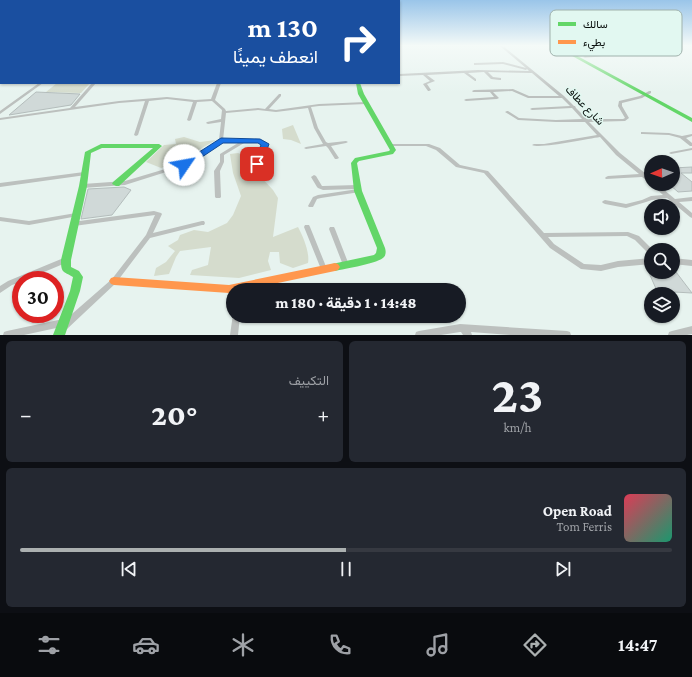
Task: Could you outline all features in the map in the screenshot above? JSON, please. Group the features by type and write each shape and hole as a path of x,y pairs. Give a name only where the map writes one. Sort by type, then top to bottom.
{"main road":[{"path":"586,62 692,115"},
{"path":"593,62 692,120"},
{"path":"266,283 376,258 382,253 382,248 358,189 354,162 359,159 391,154 393,150 360,92 358,84"},
{"path":"61,329 75,291 78,277 76,274 66,269 66,260 83,186 88,152 95,148 104,146 160,146 116,184"},
{"path":"114,281 196,288 226,289"}],"street":[{"path":"475,64 503,62 522,69 529,69"},
{"name":"شارع عطاف","path":"520,62 563,96 618,154 643,175"},
{"path":"485,71 492,78 500,79"},
{"path":"400,75 485,71 533,72"},
{"path":"465,72 474,80"},
{"path":"424,74 433,81 425,84 429,90"},
{"path":"0,113 40,84"},
{"path":"72,108 93,84"},
{"path":"214,100 220,84"},
{"path":"474,91 513,90 528,97 563,96"},
{"path":"466,100 497,98 491,91"},
{"path":"507,112 518,119 589,122 626,120 626,116 620,106 620,102 641,97 647,93"},
{"path":"266,110 280,95"},
{"path":"0,119 72,108 147,100 172,98 195,101 214,100 224,108 221,141"},
{"path":"136,135 147,100"},
{"path":"189,120 195,101"},
{"path":"224,112 258,109 276,111 309,106 366,103"},
{"path":"309,106 315,126 326,145 330,147 337,158"},
{"path":"532,108 574,107"},
{"path":"208,123 222,120"},
{"path":"643,133 669,134 682,137 692,135"},
{"path":"534,145 544,145 600,136"},
{"path":"682,137 692,145"},
{"path":"83,186 128,183 184,165 221,141 260,141 265,144 257,164"},
{"path":"218,197 217,171 222,162 222,154 244,141"},
{"path":"306,148 346,142"},
{"path":"390,145 427,145 438,149 458,166 486,172 542,235 559,252 576,263 589,268 601,268 618,264 644,262"},
{"path":"671,154 692,149"},
{"path":"184,165 184,182"},
{"path":"0,185 84,174"},
{"path":"608,178 643,175"},
{"path":"314,178 320,187 323,188 358,189"},
{"path":"310,206 315,198 320,196 358,189"},
{"path":"662,191 672,199"},
{"path":"605,202 626,206 651,198 668,196"},
{"path":"680,200 692,199"},
{"path":"680,206 692,216"},
{"path":"7,335 61,329 114,281 148,236 159,214 74,224"},
{"path":"0,219 29,223 76,215"},
{"path":"148,236 202,223"},
{"path":"307,227 324,270"},
{"path":"332,229 346,264"},
{"path":"542,235 628,234 637,238 644,245"},
{"path":"0,290 10,283 66,260"},
{"path":"680,261 692,264"},
{"path":"234,335 235,323"},
{"path":"672,335 692,330"},
{"path":"419,335 466,332 567,335"}],"green space":[{"path":"56,84 89,84 81,93 46,92"},
{"path":"293,125 301,144 283,139 282,129"},
{"path":"184,137 200,142 216,140 174,164 161,168 146,162 164,145 176,144 175,139"},
{"path":"238,153 250,158 259,175 273,190 278,198 273,237 298,227 307,250 308,263 293,268 280,263 279,252 270,252 268,261 271,270 239,278 190,275 192,270 208,265 211,247 180,251 169,274 154,276 156,268 166,262 175,251 168,246 178,240 180,235 194,230 208,232 227,223 233,215 241,196 233,173 230,154"}],"building":[{"path":"36,92 80,94 71,105 9,115"},
{"path":"692,167 692,173 681,173 692,182 692,191 678,192 677,191 680,191 680,168"},
{"path":"124,187 131,190 112,215 81,219 88,189"},
{"path":"680,277 692,293 680,292 680,287 655,287 652,279 680,279"}],"traffic: fast":[{"path":"585,62 692,120"},
{"path":"335,267 376,258 381,255 381,248 358,191 354,163 357,159 391,153 393,150 361,94 358,84"},
{"path":"59,335 75,291 78,277 76,274 66,269 66,260 83,186 88,152 101,146 159,146 116,184"}],"traffic: slow":[{"path":"114,281 229,289 335,267"}],"route":[{"path":"184,165 221,141 263,142 265,146 257,164"}]}
